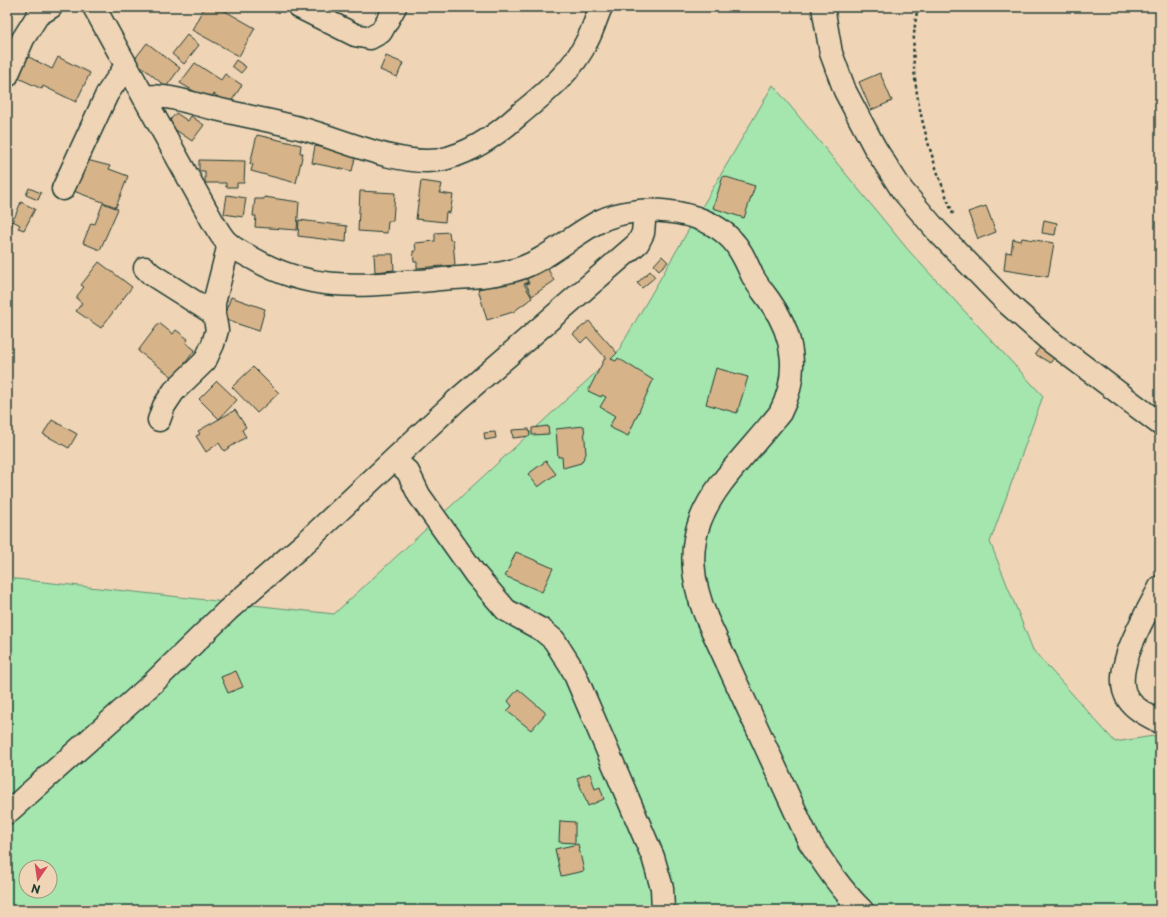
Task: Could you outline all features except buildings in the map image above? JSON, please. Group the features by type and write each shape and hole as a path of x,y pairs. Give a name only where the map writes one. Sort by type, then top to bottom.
{"street":[{"path":"7,76 23,39 38,15 51,7"},
{"path":"94,7 214,224 229,244 271,270 295,278 354,286 512,271 540,260 600,221 624,212 676,212 699,219 716,227 731,238 743,255 753,276 775,309 790,338 793,368 786,401 780,413 727,477 706,506 694,539 692,557 693,576 697,596 707,619 809,841 826,868 846,894 862,910"},
{"path":"298,7 355,35 370,38 381,32 395,7"},
{"path":"144,97 152,95 306,130 368,150 408,160 438,160 459,155 483,143 514,120 552,87 573,63 587,41 601,7"},
{"path":"823,7 831,53 845,91 875,148 902,190 937,231 1007,303 1049,340 1160,424"},
{"path":"63,189 107,94 126,66"},
{"path":"7,813 153,683 228,610 306,542 395,460 457,400 638,242 644,233 645,211"},
{"path":"159,420 164,406 174,391 205,361 217,330 214,314 214,303 229,244"},
{"path":"145,268 151,274 214,314"},
{"path":"395,460 408,472 419,495 475,574 506,610 542,630 554,640 574,670 652,857 662,888 663,910"},
{"path":"1160,587 1128,653 1123,672 1123,687 1128,699 1140,711 1160,722"}],"path":[{"path":"918,7 913,43 921,114 931,152 953,216"}],"green space":[{"path":"773,85 909,251 1043,396 990,542 1033,650 1115,742 1160,735 1160,910 7,910 7,578 334,614 617,353"}]}
